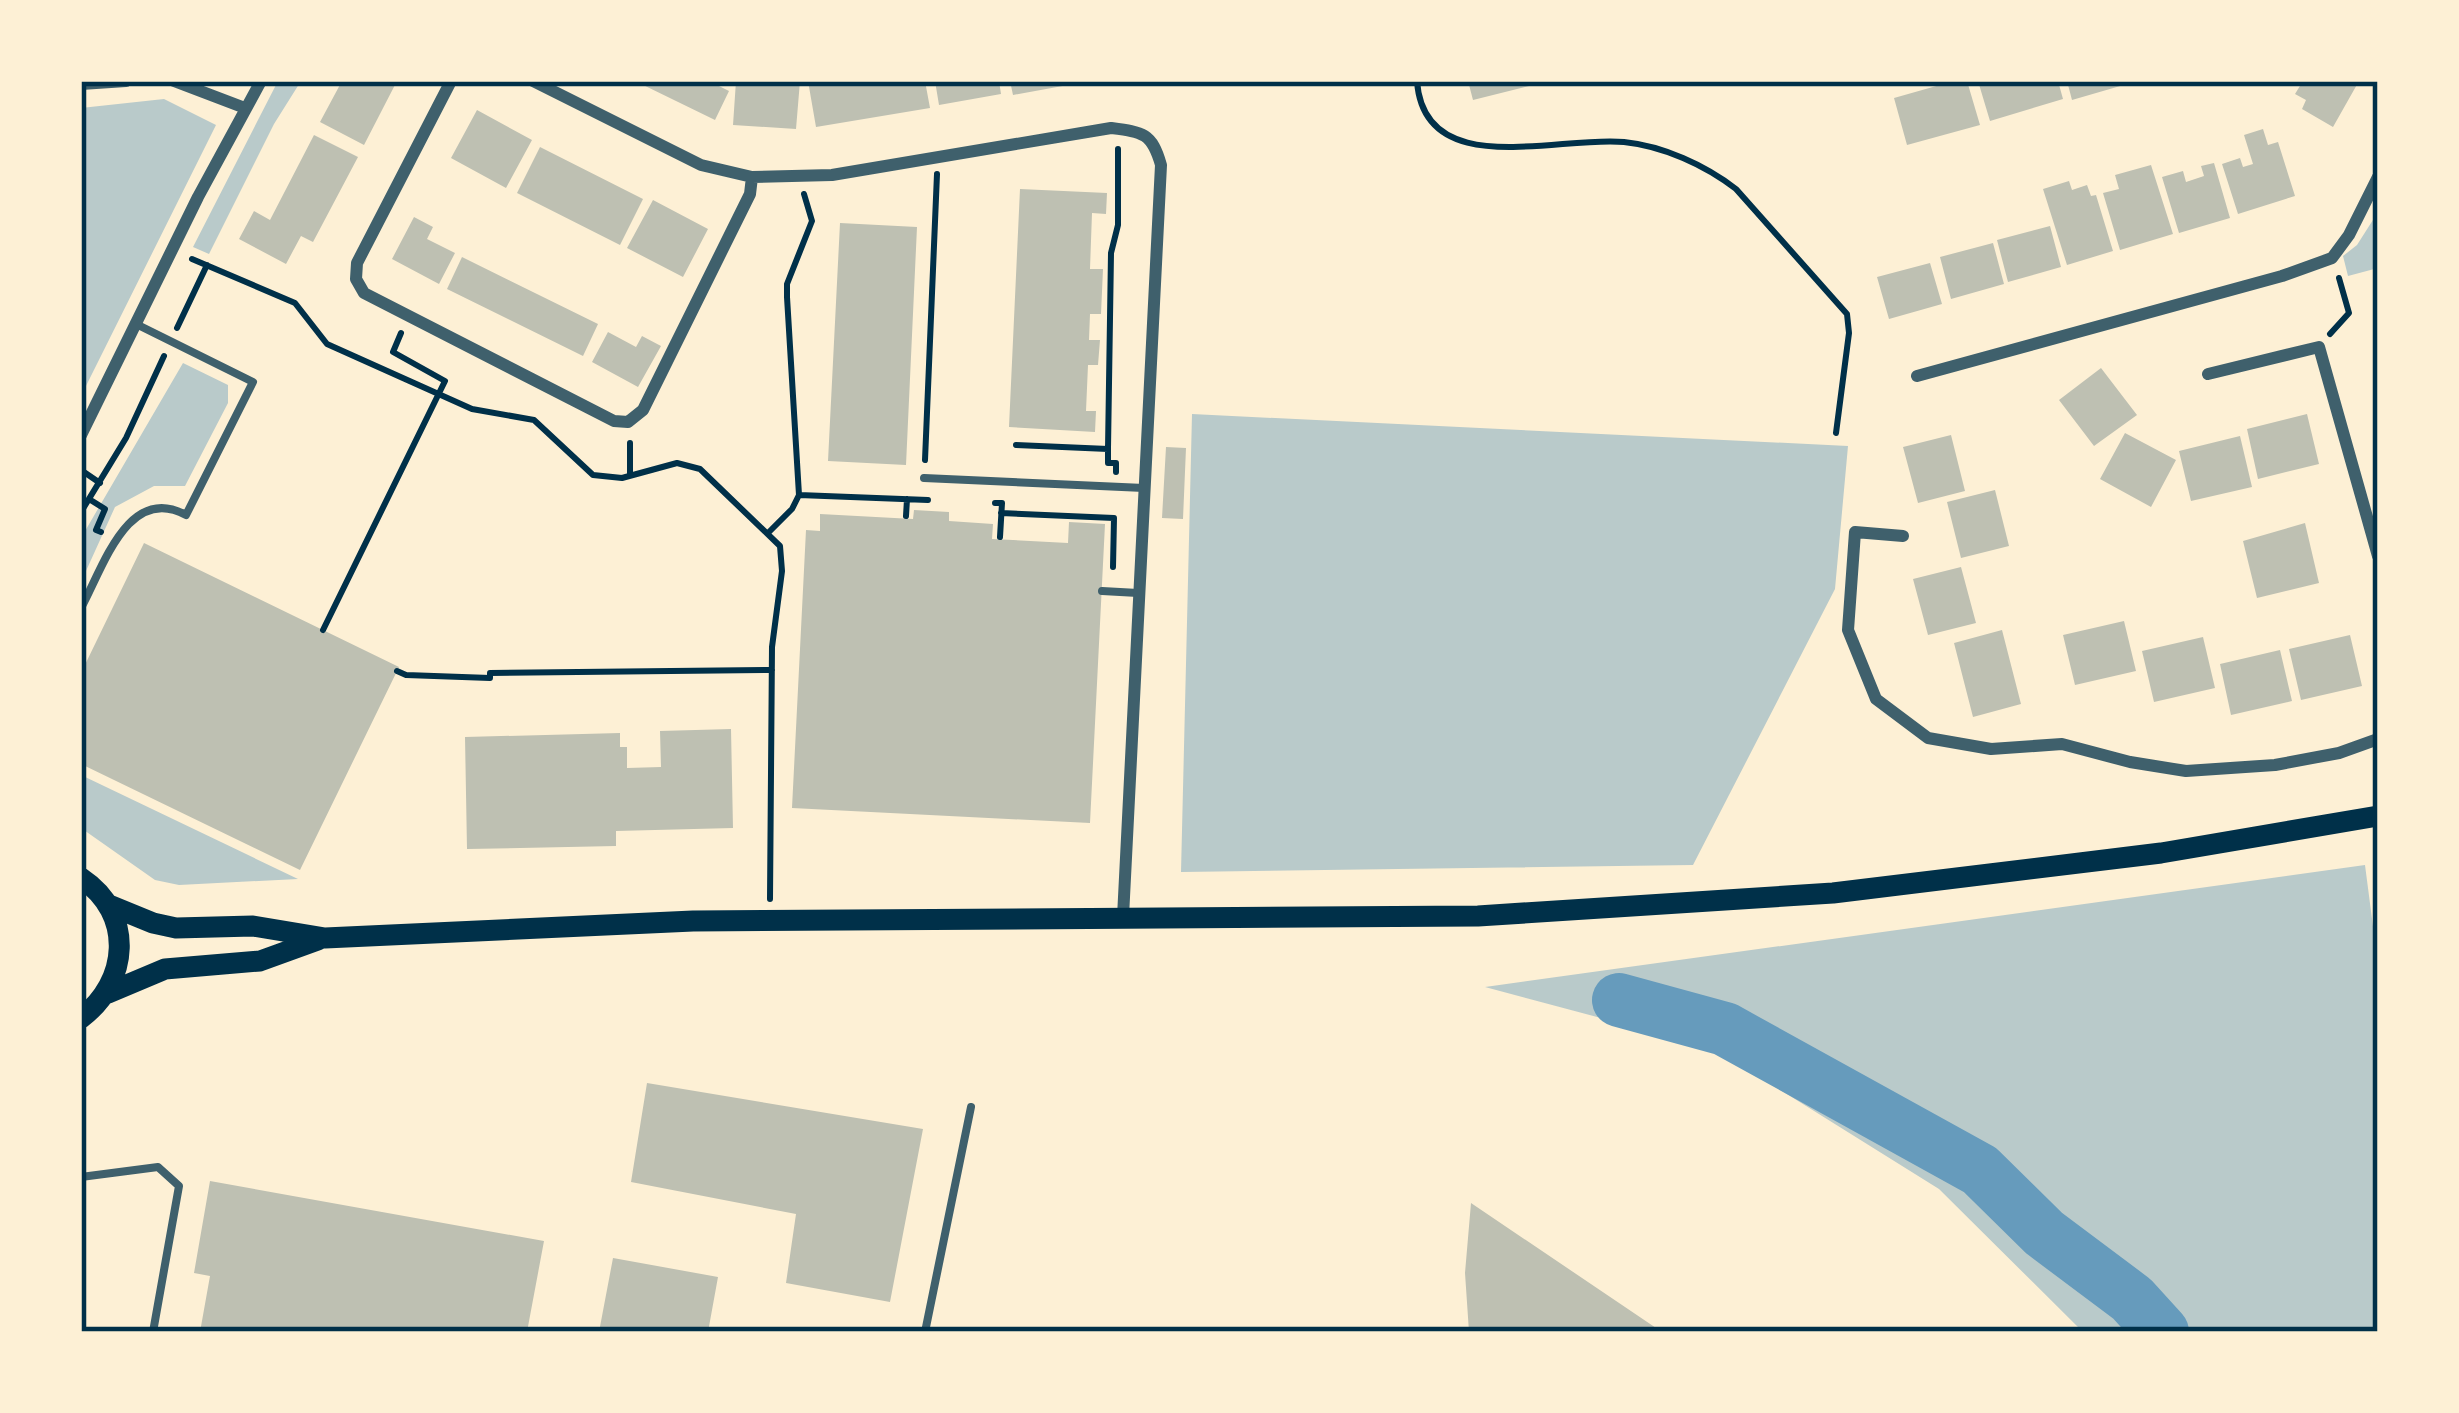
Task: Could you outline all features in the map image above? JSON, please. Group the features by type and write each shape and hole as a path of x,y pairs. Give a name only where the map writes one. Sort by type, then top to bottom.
{"main road":[{"path":"81,878 109,905 176,928 253,926 325,938 769,920 1478,916 1713,903 2161,853 2378,816"},
{"path":"108,993 118,970 121,944 109,905"},
{"path":"81,1018 108,993 164,969 260,961 325,938"}],"street":[{"path":"81,84 126,81"},
{"path":"174,81 245,108"},
{"path":"81,434 261,81"},
{"path":"451,81 357,263 356,279 364,293 614,421 628,422 643,410 750,194 752,178"},
{"path":"533,81 701,165 752,178 802,178 1111,128 1138,131 1155,144 1161,165 1123,917"},
{"path":"1917,376 2332,258 2378,177"},
{"path":"2207,374 2318,347 2378,556"},
{"path":"1903,536 1855,532 1848,630 1876,699 1928,738 1991,749 2062,744 2186,772 2275,765 2339,753 2378,739"}],"lane":[{"path":"81,608 134,516 158,506 186,515 253,382 136,324"},
{"path":"924,478 1145,488"},
{"path":"1102,591 1140,593"},
{"path":"925,1332 971,1107"},
{"path":"81,1177 158,1167 179,1186 153,1332"}],"path":[{"path":"1417,81 1418,96 1432,127 1467,145 1622,142 1688,161 1716,173 1736,189 1847,314 1850,333 1836,433"},
{"path":"1016,446 1108,449 1118,145"},
{"path":"924,478 937,174"},
{"path":"768,533 800,495 787,297 812,220 802,178"},
{"path":"750,194 826,192"},
{"path":"2318,347 2349,313 2332,258"},
{"path":"81,512 100,483 207,265 295,303 327,344 472,409 534,420 592,475 631,475 677,464 700,469 780,546 782,571 772,670 769,920"},
{"path":"323,630 445,381 393,352 409,316"},
{"path":"628,422 631,475"},
{"path":"81,470 100,483"},
{"path":"800,495 943,501"},
{"path":"89,499 105,508 96,530 104,533"},
{"path":"907,516 908,500"},
{"path":"982,502 1002,503 1000,537"},
{"path":"1001,513 1114,518 1113,567"},
{"path":"397,671 490,678 490,674 772,670"}],"shaded area":[{"path":"278,81 301,81 274,124 209,254 193,247"},
{"path":"164,99 216,125 81,396 81,108"},
{"path":"2378,212 2378,268 2348,276 2343,256 2357,245"},
{"path":"183,363 228,385 228,403 185,486 154,486 115,507 81,582 81,538"},
{"path":"1192,414 1848,446 1835,589 1693,865 1181,872"},
{"path":"81,775 298,879 179,885 155,880 81,828"},
{"path":"2365,865 2378,965 2378,1332 2083,1332 1939,1189 1713,1048 1485,987"}],"building":[{"path":"342,81 397,81 364,145 320,122"},
{"path":"635,81 709,81 729,91 715,120"},
{"path":"736,81 800,81 796,129 733,125"},
{"path":"808,81 925,81 930,108 816,127"},
{"path":"935,81 999,81 1001,94 939,105"},
{"path":"1010,81 1079,81 1079,83 1013,95"},
{"path":"1468,81 1541,81 1541,83 1473,100"},
{"path":"1967,81 1980,125 1907,145 1894,98"},
{"path":"1978,81 2058,81 2063,99 1990,121"},
{"path":"2067,81 2134,81 2134,82 2072,100"},
{"path":"2303,81 2359,81 2333,127 2302,109 2306,100 2295,94"},
{"path":"477,110 532,140 506,188 451,158"},
{"path":"2263,129 2268,145 2278,142 2295,196 2238,214 2222,164 2240,158 2243,167 2253,164 2244,135"},
{"path":"314,135 358,157 313,242 301,236 286,264 239,239 254,211 270,220"},
{"path":"540,147 643,199 620,245 517,193"},
{"path":"2214,163 2230,218 2179,233 2162,177 2183,171 2186,182 2204,176 2201,166"},
{"path":"2151,165 2173,234 2120,250 2103,193 2119,189 2115,175"},
{"path":"2069,181 2072,190 2087,185 2091,196 2096,195 2113,251 2067,265 2043,189"},
{"path":"1020,189 1107,193 1106,214 1092,213 1090,269 1103,269 1101,314 1090,314 1089,340 1100,340 1098,365 1088,365 1086,411 1096,411 1095,432 1009,427"},
{"path":"653,200 708,229 683,277 627,248"},
{"path":"414,217 433,227 427,239 455,253 439,284 392,259"},
{"path":"840,223 917,227 906,465 828,461"},
{"path":"2050,226 2061,267 2008,282 1997,240"},
{"path":"1993,243 2004,284 1951,299 1940,257"},
{"path":"462,257 598,324 583,356 447,289"},
{"path":"1930,263 1942,304 1889,319 1877,277"},
{"path":"608,332 636,347 642,336 661,346 638,387 592,362"},
{"path":"2101,368 2137,415 2094,446 2059,400"},
{"path":"2307,414 2319,464 2258,479 2247,429"},
{"path":"2125,433 2176,460 2151,507 2100,479"},
{"path":"1951,435 1965,491 1918,503 1903,447"},
{"path":"2240,436 2252,487 2191,501 2179,451"},
{"path":"1166,447 1186,448 1183,519 1162,518"},
{"path":"1995,490 2009,546 1961,558 1947,502"},
{"path":"914,510 949,512 949,521 993,524 992,539 1068,543 1069,522 1105,524 1090,823 792,808 806,530 820,531 820,514 913,519"},
{"path":"2305,523 2319,583 2257,598 2243,541"},
{"path":"144,543 399,667 300,870 81,764 81,673"},
{"path":"1961,567 1976,623 1928,635 1913,579"},
{"path":"2124,621 2136,671 2075,685 2063,635"},
{"path":"2002,630 2021,704 1973,717 1954,643"},
{"path":"2350,635 2362,686 2301,700 2289,649"},
{"path":"2203,637 2215,688 2154,702 2142,651"},
{"path":"2280,650 2292,701 2231,715 2220,664"},
{"path":"731,729 733,828 616,831 616,846 467,849 465,737 620,733 620,747 627,747 627,768 661,767 660,731"},
{"path":"647,1083 923,1129 890,1302 786,1283 796,1214 631,1182"},
{"path":"210,1181 544,1241 527,1332 200,1332 210,1276 194,1273"},
{"path":"1471,1203 1662,1332 1469,1332 1465,1273"},
{"path":"613,1258 718,1277 708,1332 599,1332"}],"waterway":[{"path":"1619,1000 1725,1029 1980,1170 2044,1233 2132,1299 2162,1332"}]}
